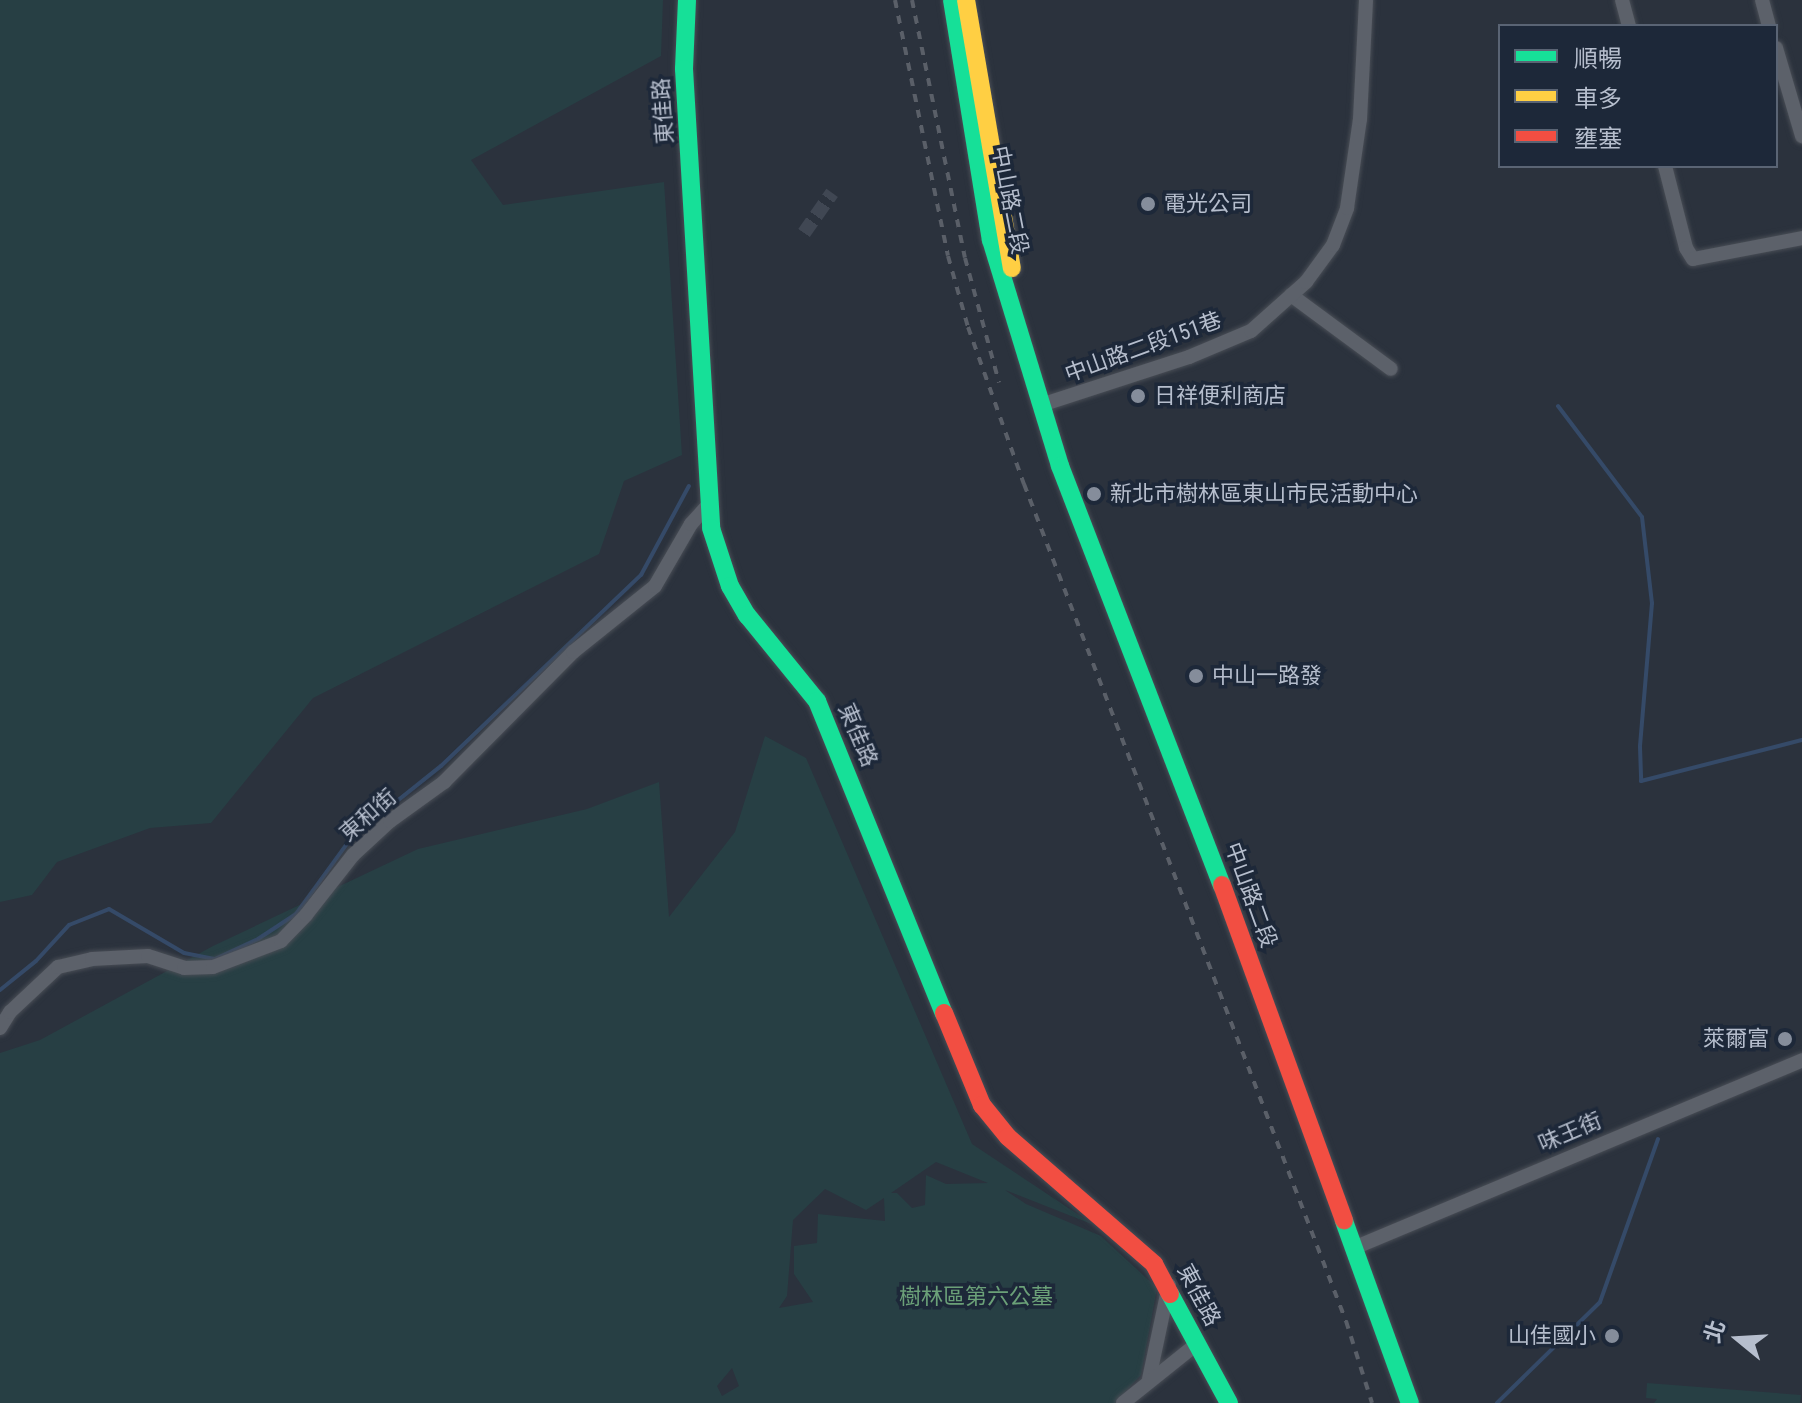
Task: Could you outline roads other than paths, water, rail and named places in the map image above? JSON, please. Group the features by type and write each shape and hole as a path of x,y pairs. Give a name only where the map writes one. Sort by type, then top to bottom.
{"main road":[{"name":"東佳路","path":"687,0 684,69 708,505 711,528 730,586 747,615 817,701 982,1105 1008,1137 1154,1264 1169,1285 1229,1403"},
{"name":"中山路二段","path":"952,0 991,240 1060,466 1183,778 1356,1247 1410,1403"},
{"name":"中山路二段","path":"966,0 1001,218 1041,405"}],"street":[{"name":"中山路二段151巷","path":"1041,405 1189,357 1251,331 1291,295 1333,245 1347,208 1360,119 1366,0"},
{"path":"1622,0 1628,24"},
{"path":"1762,0 1768,24"},
{"path":"1778,55 1802,136"},
{"path":"1666,168 1686,248 1693,259 1802,238"},
{"path":"1291,295 1391,369"},
{"name":"東和街","path":"0,1028 20,1001 58,967 92,959 148,956 184,968 213,967 281,941 306,915 353,855 390,821 444,782 573,652 655,586 691,524 708,505"},
{"name":"味王街","path":"1356,1247 1802,1060"},
{"path":"1149,1379 1169,1285"},
{"path":"1123,1403 1149,1379 1198,1343"}],"waterway":[{"path":"1558,406 1642,517 1652,603 1640,747 1641,781 1802,740"},
{"path":"0,990 36,961 69,925 109,909 184,953 215,959 258,939 296,914 352,837 441,766 641,575 689,486"},
{"path":"1497,1403 1600,1302 1658,1139"}],"tunnel":[{"path":"804,233 832,193"}],"railway":[{"path":"895,0 948,256 968,327 1024,484 1346,1321 1372,1403"},
{"path":"912,0 965,258 999,382"}],"place":[{"name":"電光公司","path":"1148,204"},
{"name":"日祥便利商店","path":"1138,396"},
{"name":"新北市樹林區東山市民活動中心","path":"1094,494"},
{"name":"中山一路發","path":"1196,676"},
{"name":"萊爾富","path":"1785,1039"},
{"name":"山佳國小","path":"1612,1336"}],"park label":[{"name":"樹林區第六公墓","path":"976,1297"}]}
